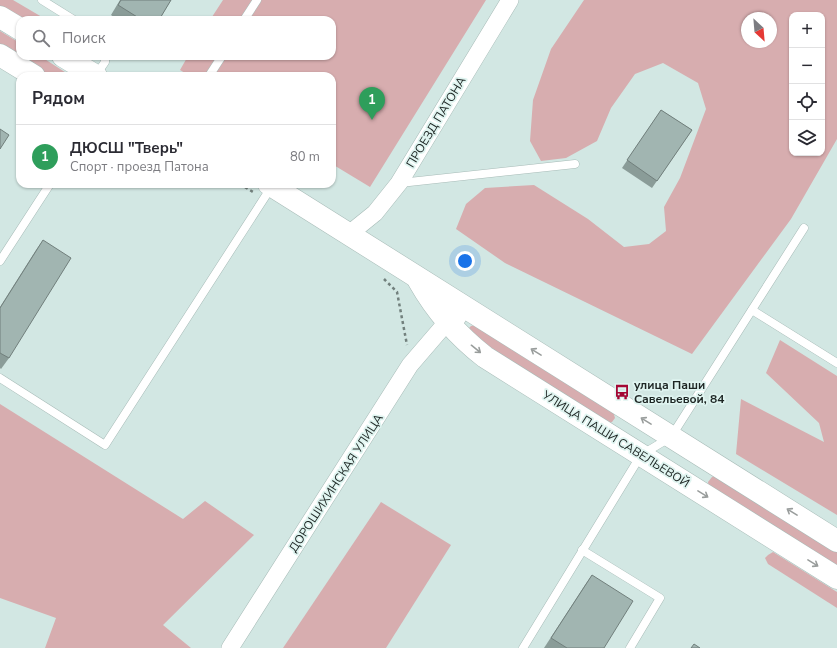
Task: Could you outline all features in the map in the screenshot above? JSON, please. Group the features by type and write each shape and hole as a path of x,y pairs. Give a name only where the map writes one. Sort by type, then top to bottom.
{"street":[{"name":"ПРОЕЗД ПАТОНА","path":"349,234 375,213 399,183 510,0"},
{"path":"0,17 16,27"},
{"path":"0,55 28,72"},
{"path":"69,60 89,72"},
{"name":"УЛИЦА ПАШИ САВЕЛЬЕВОЙ","path":"268,190 349,234 837,540"},
{"name":"УЛИЦА ПАШИ САВЕЛЬЕВОЙ","path":"416,276 433,303 448,322 465,340 486,357 837,578"},
{"path":"447,295 450,309 448,322"},
{"path":"448,322 457,317 478,315"},
{"name":"ДОРОШИХИНСКАЯ УЛИЦА","path":"230,648 410,365 448,322"}],"lane":[{"path":"42,0 68,16"},
{"path":"247,16 257,0"},
{"path":"98,72 105,60"},
{"path":"212,72 219,60"},
{"path":"399,183 575,164"},
{"path":"0,261 47,188"},
{"path":"0,378 106,446 268,190"},
{"path":"534,648 524,646 641,455 671,437 804,228"},
{"path":"752,310 837,363"},
{"path":"582,550 660,598 630,648"}],"path":[{"path":"381,276 397,292 410,365"}],"shaded area":[{"path":"0,0 13,0 40,16 16,16 16,18 0,8"},
{"path":"223,0 486,0 370,187 336,166 336,72 183,72 180,70 186,60 336,60 336,16 213,16"},
{"path":"584,0 837,0 837,139 791,219 692,354 505,263 456,229 466,204 485,188 534,185 588,219 624,247 649,244 666,231 664,207 680,178 706,109 698,83 663,63 635,74 611,108 597,141 566,158 541,161 530,141 533,100 551,49"},
{"path":"0,31 16,41 16,58 0,48"},
{"path":"20,60 46,60 65,72 39,72"},
{"path":"476,325 613,411 615,418 612,422 607,424 468,338 467,330 471,326"},
{"path":"780,340 837,376 837,515 736,454 741,399 824,442 819,423 766,373"},
{"path":"0,404 183,519 205,501 254,535 163,625 191,648 45,648 56,618 0,598"},
{"path":"716,475 837,551 837,568 709,488 708,482"},
{"path":"381,502 451,545 386,648 283,648"},
{"path":"773,552 837,592 837,608 768,564 765,558"}],"building":[{"path":"121,0 171,0 161,16 136,16 118,5"},
{"path":"661,110 692,130 657,181 627,160"},
{"path":"0,129 9,135 0,149"},
{"path":"43,240 71,258 9,358 0,353 0,308"},
{"path":"592,575 633,601 604,648 567,648 551,638"},
{"path":"694,644 700,648 691,648"}],"place":[{"name":"ДЮСШ \"Тверь\"","path":"372,120"},
{"name":"улица Паши Савельевой, 84","path":"622,392"}]}
